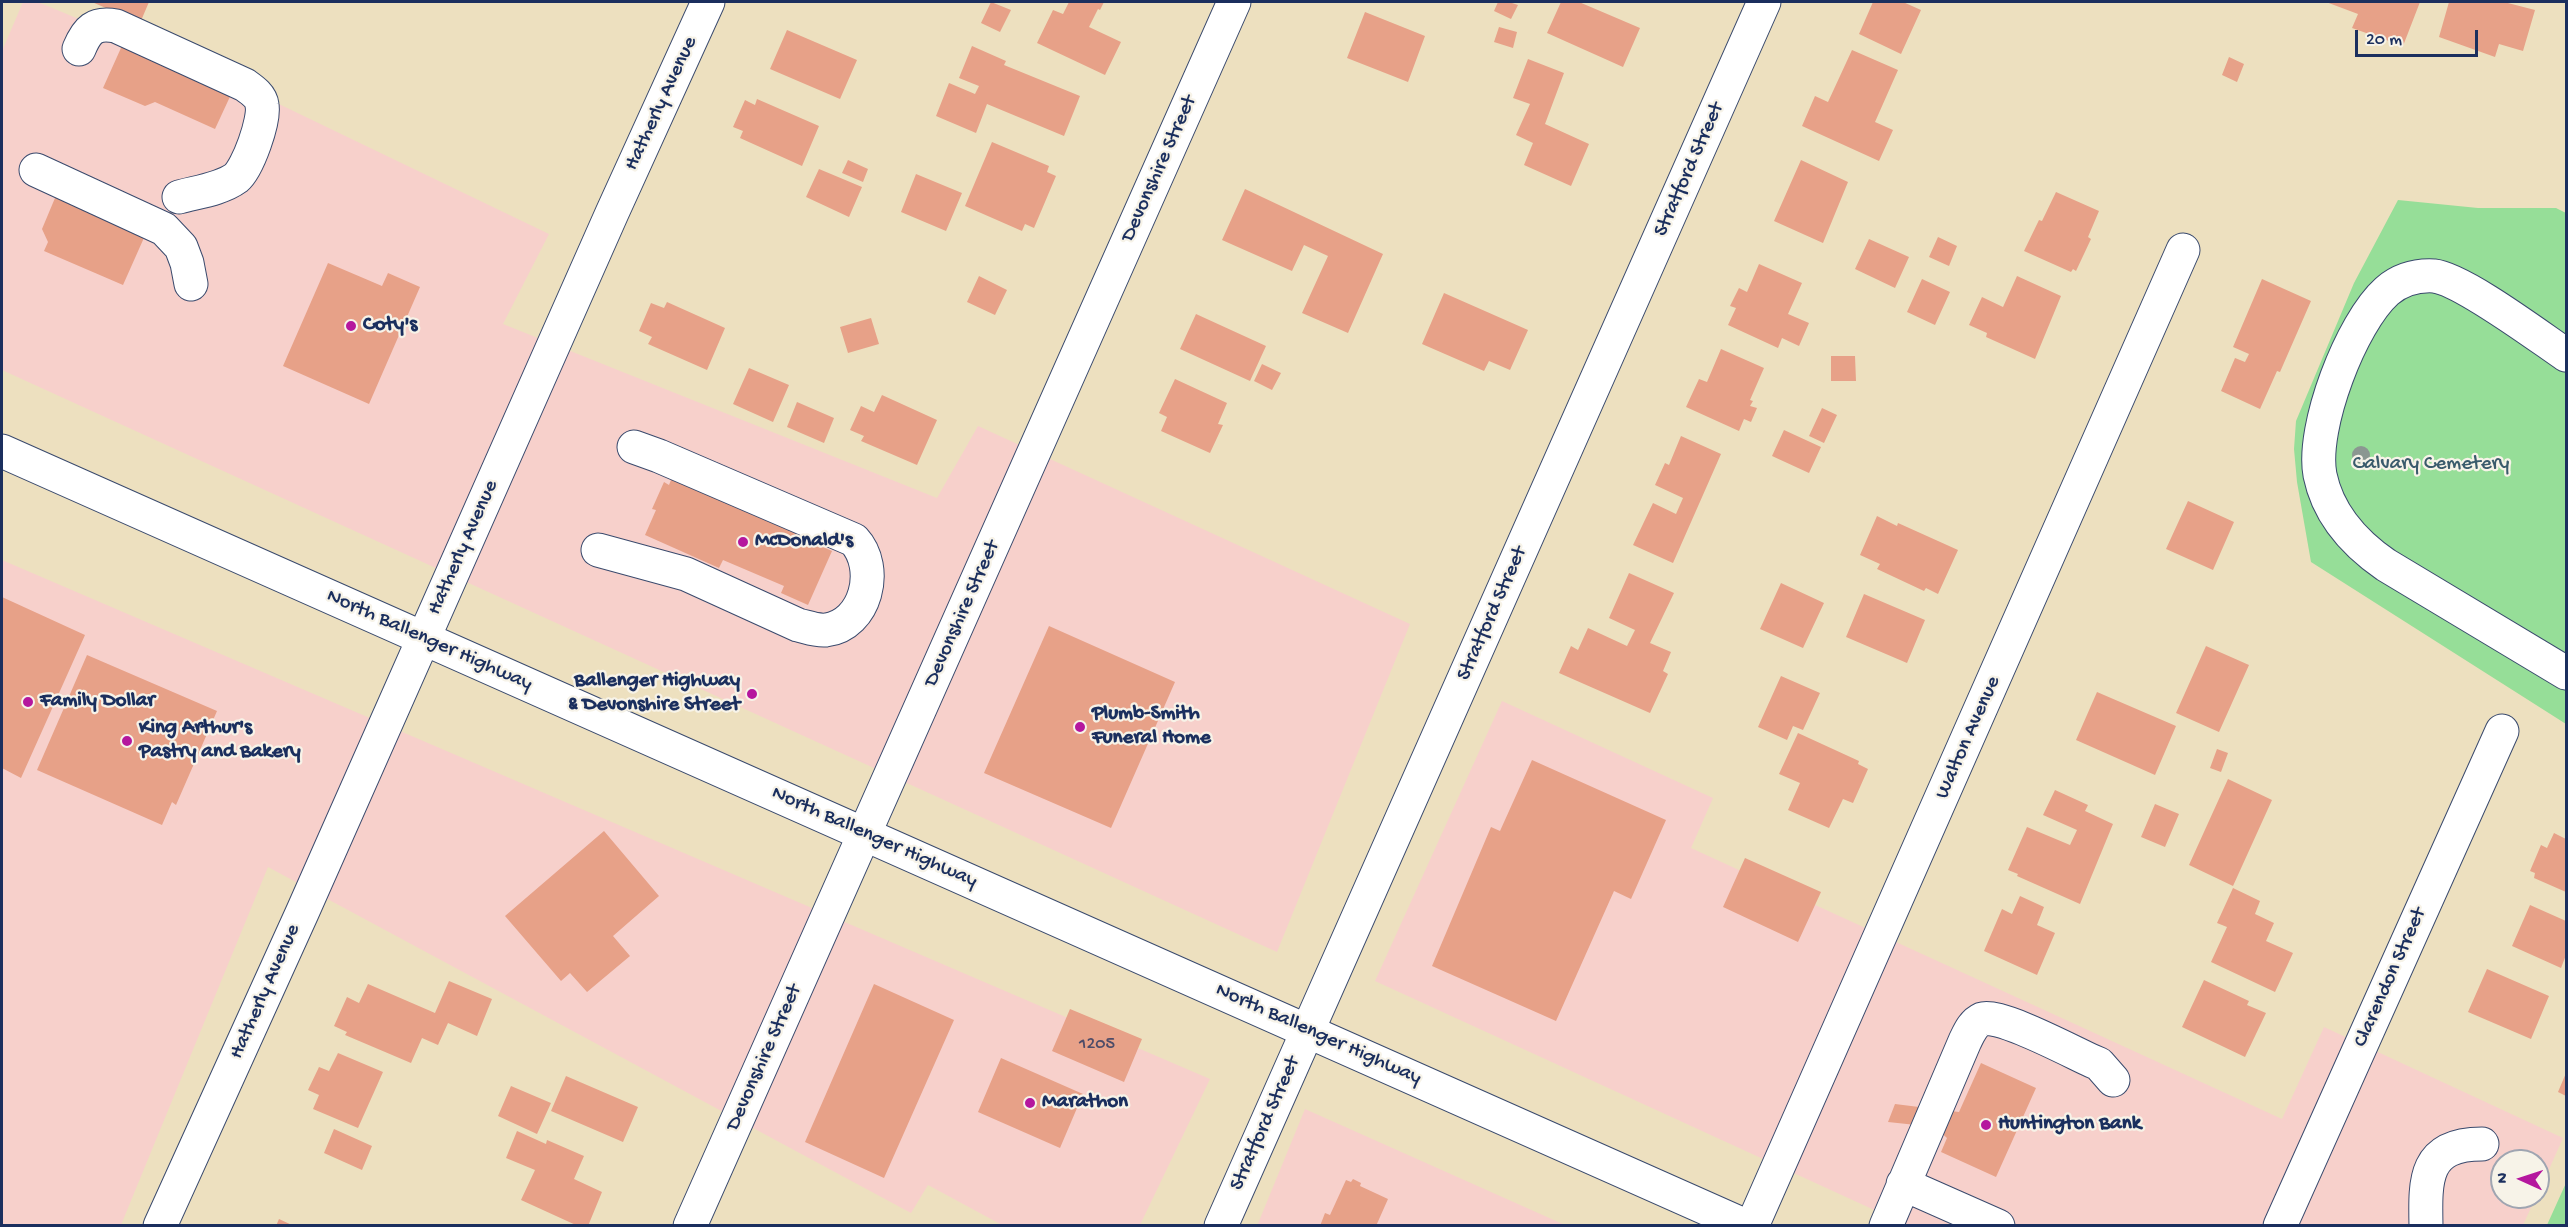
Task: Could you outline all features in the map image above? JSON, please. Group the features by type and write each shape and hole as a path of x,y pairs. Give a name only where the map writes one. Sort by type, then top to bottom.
{"street":[{"name":"Hatherly Avenue","path":"160,1226 708,2"},
{"name":"Devonshire Street","path":"690,1226 1234,2"},
{"name":"Stratford Street","path":"1221,1226 1764,2"},
{"path":"79,50 86,33 93,26 107,24 116,26 236,80 257,95 262,104 261,117 251,151 240,173 230,182 179,197"},
{"path":"36,170 164,229 181,247 191,284"},
{"name":"Walton Avenue","path":"1752,1226 2183,250"},
{"path":"2566,355 2450,280 2424,276 2402,281 2385,293 2377,303 2348,351 2328,405 2318,457 2323,488 2329,503 2346,531 2360,545 2386,565 2566,673"},
{"path":"598,550 686,574 798,625 818,630 841,625 856,612 865,594 867,562 864,553 854,540 634,447"},
{"name":"North Ballenger Highway","path":"2,451 1746,1226"},
{"name":"Clarendon Street","path":"2280,1226 2502,731"},
{"path":"1886,1226 1965,1041 1975,1023 1980,1020 1995,1019 2016,1027 2099,1064 2114,1080"},
{"path":"2426,1226 2426,1184 2428,1173 2437,1158 2461,1145 2482,1144"},
{"path":"1903,1184 1998,1226"}],"shaded area":[{"path":"23,2 38,2 256,93 549,234 503,324 937,498 978,426 1410,624 1277,952 2,370 2,51"},
{"path":"2,560 1210,1079 1140,1225 1002,1225 928,1185 911,1213 268,867 121,1225 2,1225"},
{"path":"1502,701 1713,798 1691,848 2282,1119 2324,1027 2563,1138 2550,1167 2550,1149 2490,1149 2490,1209 2530,1209 2523,1225 1907,1225 1375,981"},
{"path":"1305,1109 1565,1225 1257,1226"}],"green space":[{"name":"Calvary Cemetery","path":"2398,200 2478,208 2556,208 2566,213 2566,724 2311,562 2297,482 2294,449 2296,421 2354,283"},
{"path":"2566,1183 2566,1225 2547,1225"}],"building":[{"path":"92,2 149,2 140,23"},
{"path":"991,2 1011,10 1000,32 981,23"},
{"path":"1069,2 1104,2 1089,27 1121,42 1105,75 1037,43 1053,10 1063,14"},
{"path":"1498,2 1518,5 1511,19 1494,11"},
{"path":"1561,2 1579,2 1640,28 1623,67 1547,33"},
{"path":"1873,2 1903,2 1921,10 1901,54 1859,34"},
{"path":"2326,2 2420,2 2403,46 2352,28 2358,14"},
{"path":"2449,2 2504,2 2535,10 2523,51 2499,44 2495,57 2439,37"},
{"path":"1365,12 1425,36 1408,82 1347,58"},
{"path":"1499,27 1517,32 1513,48 1494,42"},
{"path":"787,30 857,60 840,99 770,69"},
{"path":"125,39 234,88 215,129 155,102 145,106 103,88"},
{"path":"972,46 1006,61 1004,65 1080,96 1064,136 987,104 976,133 936,116 949,83 975,94 979,86 959,78"},
{"path":"1852,50 1898,70 1875,122 1893,130 1879,161 1802,126 1815,96 1828,102"},
{"path":"2229,57 2244,64 2237,82 2222,75"},
{"path":"1528,59 1564,73 1545,124 1589,144 1571,186 1524,165 1533,143 1516,135 1530,104 1513,98"},
{"path":"757,99 819,126 802,166 740,138 743,131 733,127 745,100 755,105"},
{"path":"992,142 1049,166 1047,172 1056,176 1034,228 1025,224 1022,231 965,206"},
{"path":"848,160 868,169 863,182 842,173"},
{"path":"1801,160 1848,182 1823,243 1774,221"},
{"path":"819,169 862,187 849,217 806,197"},
{"path":"916,174 962,193 946,231 901,212"},
{"path":"1245,189 1383,254 1348,333 1302,313 1328,256 1304,245 1292,271 1222,240"},
{"path":"2056,192 2099,211 2088,237 2091,239 2076,271 2073,269 2071,272 2024,251"},
{"path":"66,194 147,231 123,285 44,251 48,242 42,229 55,198"},
{"path":"1938,237 1957,246 1949,266 1929,257"},
{"path":"1869,239 1909,257 1895,288 1855,269"},
{"name":"Coty's","path":"328,263 382,286 388,273 420,287 369,404 283,366"},
{"path":"1759,264 1802,283 1788,314 1809,323 1799,346 1782,338 1778,348 1728,325 1736,308 1730,306 1739,288 1747,292"},
{"path":"979,276 1007,290 995,315 967,302"},
{"path":"2017,276 2061,296 2035,359 1986,337 1987,333 1969,325 1982,297 2003,307"},
{"path":"1922,279 1950,292 1935,325 1907,312"},
{"path":"2262,279 2311,301 2280,372 2277,371 2260,409 2221,391 2235,358 2245,362 2249,354 2233,347"},
{"path":"1444,293 1528,330 1510,370 1489,361 1484,371 1422,344"},
{"path":"667,302 725,328 707,370 648,344 652,337 639,331 651,303 664,308"},
{"path":"1196,314 1266,346 1250,381 1180,349"},
{"path":"871,318 879,344 848,353 840,327"},
{"path":"1721,349 1764,368 1750,400 1753,401 1750,406 1757,408 1751,422 1744,419 1739,431 1686,407 1699,379 1707,382"},
{"path":"1831,356 1855,356 1856,381 1831,381"},
{"path":"1262,364 1281,373 1272,390 1254,381"},
{"path":"749,368 789,385 773,422 733,404"},
{"path":"1175,379 1227,403 1218,424 1223,425 1210,453 1161,431 1167,417 1159,413"},
{"path":"882,395 937,420 917,465 861,441 864,436 850,430 861,406 874,412"},
{"path":"797,402 834,418 824,443 787,427"},
{"path":"1822,408 1837,415 1824,443 1809,436"},
{"path":"1784,430 1821,447 1809,473 1772,456"},
{"path":"1681,436 1721,454 1673,563 1633,545 1653,503 1676,514 1683,498 1655,485 1665,463 1669,465"},
{"name":"McDonald's","path":"675,470 827,537 823,547 832,551 808,605 781,593 784,586 723,560 719,568 645,535 656,510 652,509 664,482 669,485"},
{"path":"2188,501 2234,522 2213,570 2166,549"},
{"path":"1877,516 1958,550 1938,594 1926,588 1924,591 1877,569 1880,564 1860,555"},
{"path":"1629,573 1674,593 1650,643 1671,652 1663,671 1668,674 1650,713 1559,673 1571,646 1578,650 1588,628 1627,646 1635,630 1609,618"},
{"path":"1781,583 1824,603 1803,648 1760,629"},
{"path":"1864,594 1925,620 1907,663 1846,637"},
{"name":"Family Dollar","path":"2,597 85,635 21,778 2,768"},
{"name":"Plumb-Smith Funeral Home","path":"1049,626 1175,682 1111,828 984,773"},
{"path":"2206,646 2249,665 2219,732 2176,713"},
{"name":"King Arthur's Pastry and Bakery","path":"87,655 217,711 176,805 172,802 162,825 37,770"},
{"path":"1781,676 1820,693 1803,730 1793,726 1787,740 1758,727"},
{"path":"2097,692 2176,726 2155,775 2076,740"},
{"path":"1798,733 1859,761 1858,764 1868,769 1853,803 1843,799 1829,828 1788,810 1800,783 1779,774"},
{"path":"2217,749 2228,753 2221,772 2210,768"},
{"path":"1532,760 1666,820 1631,899 1614,891 1556,1021 1432,966 1491,827 1500,831"},
{"path":"2228,779 2272,800 2233,886 2189,865"},
{"path":"2055,790 2088,805 2085,811 2113,824 2080,904 2008,870 2027,827 2070,845 2077,830 2043,815"},
{"path":"2155,804 2179,814 2165,847 2141,837"},
{"path":"604,831 659,896 613,936 630,956 587,992 570,973 561,981 505,916"},
{"path":"2554,833 2566,839 2566,892 2534,878 2535,873 2530,871 2541,845 2547,848"},
{"path":"1745,858 1821,892 1798,942 1723,907"},
{"path":"2233,888 2260,901 2255,914 2274,923 2266,941 2293,953 2275,992 2211,962 2227,927 2217,923"},
{"path":"2020,896 2044,907 2037,925 2055,933 2037,975 1984,951 2002,909 2012,914"},
{"path":"2530,905 2566,921 2566,955 2561,968 2512,946"},
{"path":"2487,969 2549,996 2531,1039 2468,1012"},
{"path":"2204,980 2249,1001 2247,1005 2266,1013 2245,1057 2182,1027"},
{"path":"449,981 492,999 477,1036 448,1023 438,1045 422,1038 411,1063 345,1035 347,1032 334,1026 347,997 359,1003 368,984 435,1013"},
{"path":"874,984 954,1020 884,1178 805,1142"},
{"name":"Marathon","path":"1070,1009 1142,1039 1124,1082 1052,1051"},
{"path":"338,1053 383,1072 358,1128 313,1109 319,1095 308,1090 319,1067 329,1071"},
{"name":"Marathon","path":"1001,1058 1083,1094 1060,1148 978,1112"},
{"name":"Huntington Bank","path":"1981,1063 2036,1088 1996,1177 1941,1152 1947,1138 1935,1127 1888,1122 1895,1104 1959,1112"},
{"path":"2566,1073 2566,1096 2558,1092"},
{"path":"566,1076 638,1107 623,1142 551,1111"},
{"path":"511,1086 551,1103 537,1134 498,1116"},
{"path":"334,1129 372,1146 362,1170 324,1153"},
{"path":"517,1131 546,1144 547,1140 584,1156 574,1179 602,1192 588,1226 578,1226 521,1200 535,1170 506,1158"},
{"path":"1353,1179 1361,1183 1360,1186 1388,1199 1376,1226 1320,1226 1325,1213 1330,1215 1346,1180 1351,1182"},
{"path":"279,1219 294,1226 276,1226"}],"place":[{"name":"Coty's","path":"351,326"},
{"name":"McDonald's","path":"743,542"},
{"name":"Ballenger Highway & Devonshire Street","path":"752,694"},
{"name":"Family Dollar","path":"28,702"},
{"name":"Plumb-Smith Funeral Home","path":"1080,727"},
{"name":"King Arthur's Pastry and Bakery","path":"127,741"},
{"name":"Marathon","path":"1030,1103"},
{"name":"Huntington Bank","path":"1986,1125"}]}
